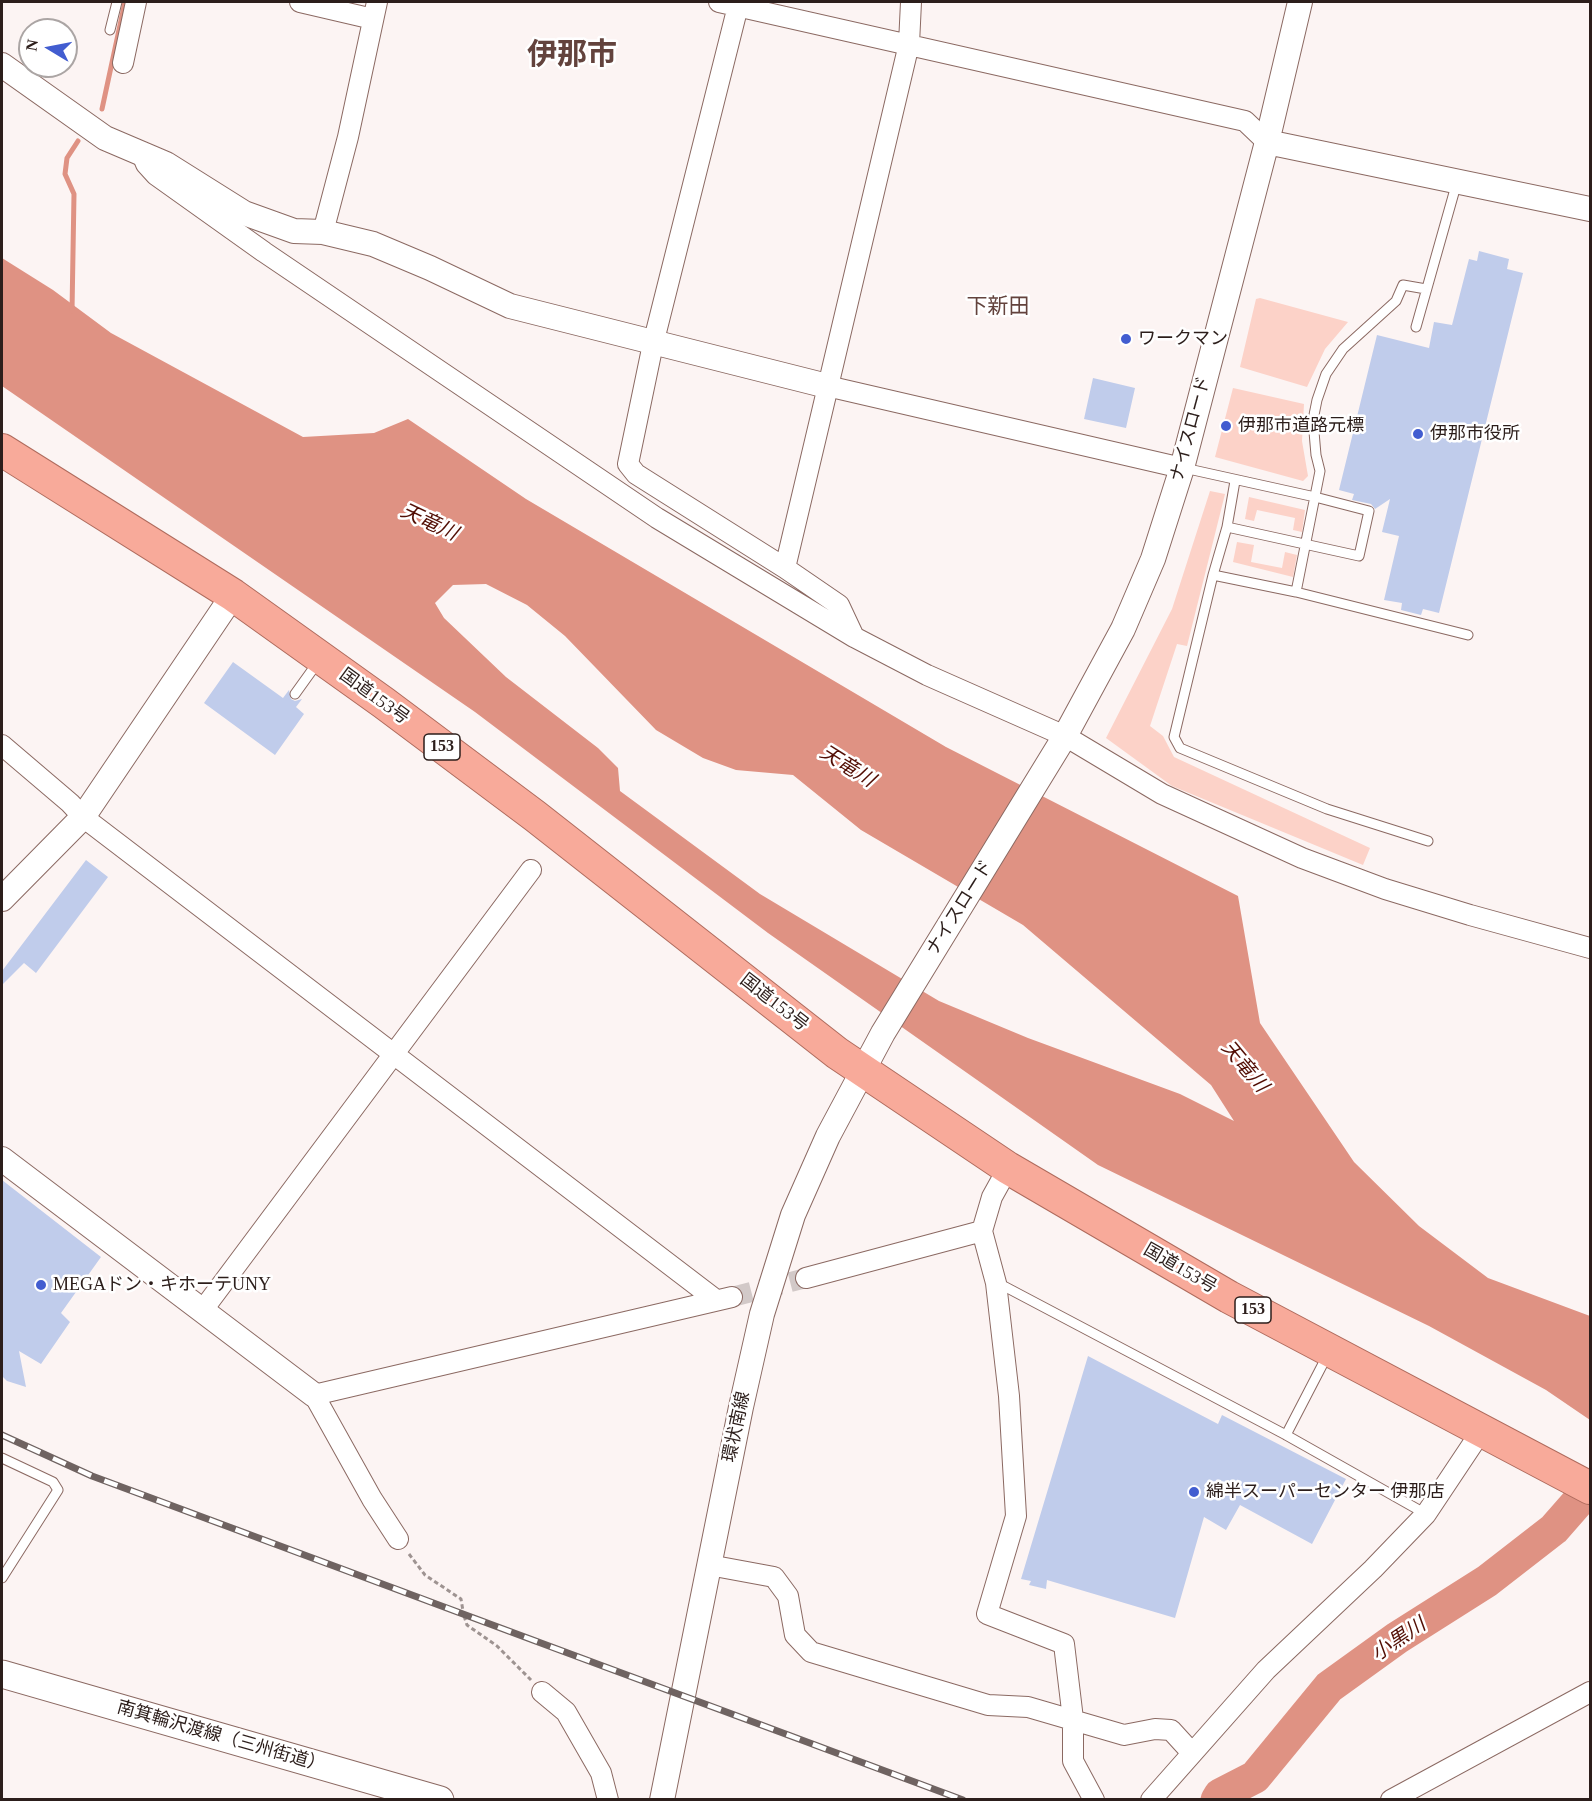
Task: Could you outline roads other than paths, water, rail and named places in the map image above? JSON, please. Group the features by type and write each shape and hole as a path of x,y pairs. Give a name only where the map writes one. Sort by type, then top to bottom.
{"highway":[{"name":"国道153号","path":"2,450 233,595 535,816 837,1053 1008,1168 1229,1297 1590,1488"}],"main road":[{"name":"南箕輪沢渡線（三州街道）","path":"2,1674 440,1800"}],"street":[{"path":"123,63 136,2"},
{"path":"300,2 375,10 348,137 323,232"},
{"path":"785,568 909,44 911,2"},
{"name":"ナイスロード","path":"864,1071 883,1033 1062,742 1123,629 1153,559 1182,468 1267,142 1300,2"},
{"path":"854,637 839,605 785,568 636,474 628,464 732,3 1245,121 1267,142 1590,209"},
{"path":"2,65 105,138 166,164 244,213 294,231 323,232 373,244 510,306 827,386 1182,468"},
{"path":"141,152 146,164 156,175 264,252 657,518 854,637 1162,794 1302,858 1385,889 1590,948"},
{"path":"2,899 82,817 233,595"},
{"path":"2,745 70,803 82,817 392,1055 724,1298 314,1395"},
{"path":"202,1311 531,870"},
{"name":"環状南線","path":"662,1800 762,1314 793,1215 814,1165 864,1071"},
{"path":"2,1159 314,1395 372,1499 398,1539"},
{"path":"1008,1168 992,1197 982,1232 996,1282 1009,1395 1016,1516 987,1614 1064,1644 1072,1719 1073,1761 1094,1800"},
{"path":"806,1278 982,1232"},
{"path":"1151,1800 1266,1670 1373,1569 1426,1514 1493,1436"},
{"path":"709,1565 774,1578 788,1596 795,1635 811,1652 988,1705 1028,1707 1124,1735 1155,1729 1172,1730 1192,1753"},
{"path":"542,1692 566,1712 601,1773 609,1800"},
{"path":"1390,1800 1590,1692"}],"lane":[{"path":"110,30 117,2"},
{"path":"1416,327 1457,182"},
{"path":"1296,592 1320,471 1313,420 1326,374 1343,349 1396,301 1403,285 1426,289"},
{"path":"1182,468 1369,511 1359,556 1227,527"},
{"path":"1235,481 1227,527 1213,575 1174,737 1180,748 1327,809 1428,841"},
{"path":"1213,575 1296,592 1468,635"},
{"path":"295,694 321,658"},
{"path":"996,1282 1286,1435 1426,1514"},
{"path":"1286,1435 1330,1350"},
{"path":"2,1458 53,1482 58,1490 2,1578"}],"water":[{"name":"天竜川","path":"2,258 53,290 111,333 303,437 374,433 408,419 526,499 946,747 1238,896 1260,1023 1354,1162 1419,1226 1488,1278 1590,1316 1590,1420 1546,1390 1429,1326 1098,1165 768,933 475,712 2,386","holes":["486,584 527,605 565,636 656,730 703,758 736,770 793,775 861,830 1023,925 1211,1085 1234,1121 1180,1094 1028,1038 939,1001 760,894 620,791 618,768 598,748 506,677 444,618 435,603 453,585"]}],"waterway":[{"path":"102,109 125,2"},
{"path":"72,311 74,194 65,174 67,158 78,141"},
{"name":"小黒川","path":"1217,1800 1220,1795 1255,1777 1329,1687 1397,1638 1487,1581 1554,1529 1590,1488"}],"tunnel":[{"path":"732,1297 806,1278"}],"railway":[{"path":"2,1435 92,1476 963,1800"}],"place":[{"name":"ワークマン","path":"1126,339"},
{"name":"伊那市道路元標","path":"1226,426"},
{"name":"伊那市役所","path":"1418,434"},
{"name":"MEGAドン・キホーテUNY","path":"41,1285"},
{"name":"綿半スーパーセンター 伊那店","path":"1194,1492"}],"district":[{"name":"伊那市","path":"572,56"},
{"name":"下新田","path":"998,307"}]}
